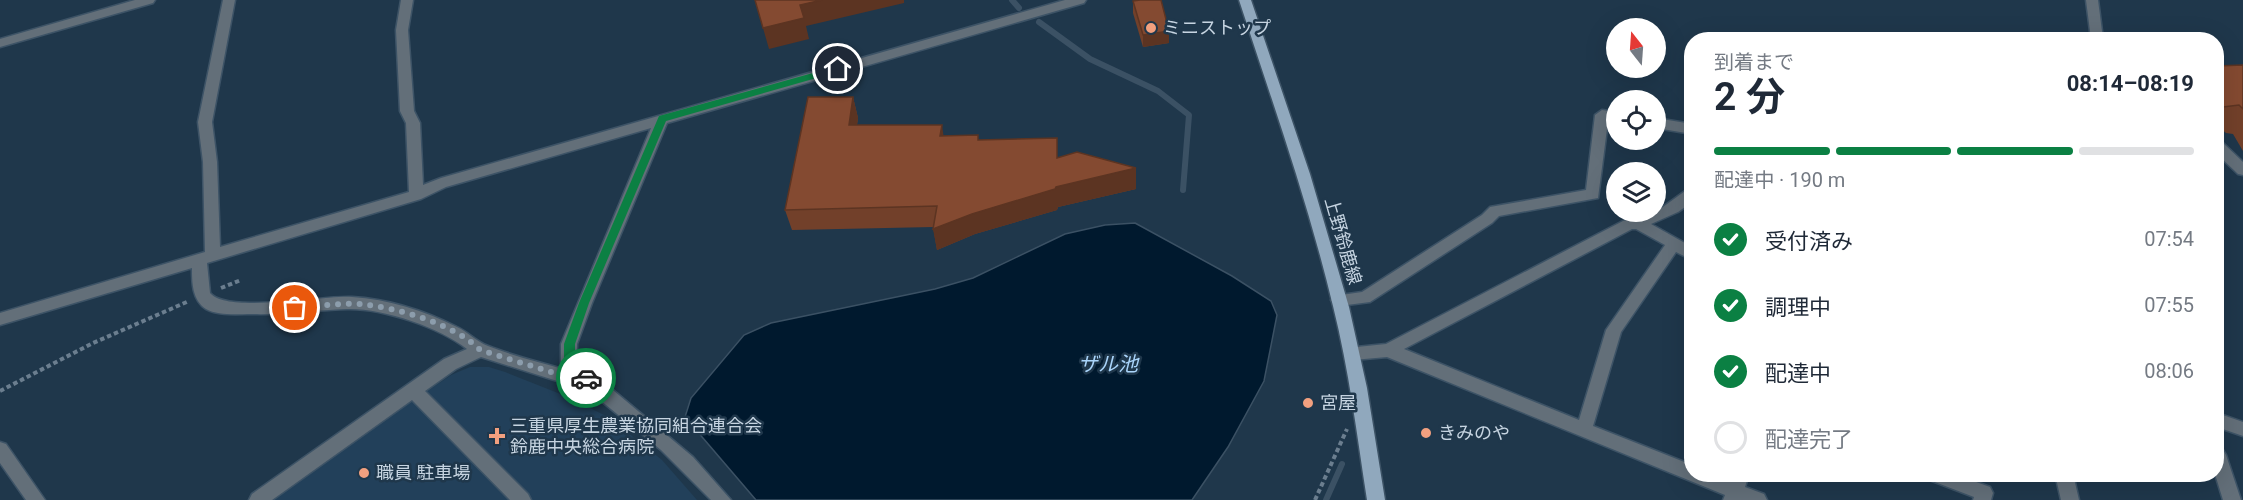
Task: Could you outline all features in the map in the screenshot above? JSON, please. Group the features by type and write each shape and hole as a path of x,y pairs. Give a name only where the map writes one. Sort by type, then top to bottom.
{"main road":[{"name":"上野鈴鹿線","path":"1245,0 1311,200 1353,353 1376,500"}],"street":[{"path":"0,43 149,0"},
{"path":"229,0 205,122 210,162 202,296 206,302 215,306 278,308 362,304 405,313 470,340 480,350 593,385"},
{"path":"407,0 402,30 407,111 413,123 416,195"},
{"path":"0,319 416,195 441,183 1080,0"},
{"path":"2092,0 2096,32"},
{"path":"1339,300 1365,297 1421,263 1487,219 1495,211 1593,194 1602,114 1606,115"},
{"path":"662,118 584,303 569,344 569,363 671,447 722,500"},
{"path":"1666,125 1684,128"},
{"path":"2224,152 2243,170"},
{"path":"1353,353 1388,350 1628,225 1665,213 1684,200"},
{"path":"1638,223 1684,250"},
{"path":"1584,429 1614,330 1674,244"},
{"path":"258,500 450,364 480,350"},
{"path":"1388,350 1684,470"},
{"path":"413,390 522,500"},
{"path":"2224,422 2243,429"},
{"path":"0,449 36,500"},
{"path":"2224,476 2232,500"},
{"path":"1718,482 1736,488 1758,500"},
{"path":"1954,482 1984,493 1982,500"},
{"path":"2066,482 2070,500"}],"path":[{"path":"0,391 51,363 128,326 241,280"},
{"path":"1315,500 1360,401"}],"shaded area":[{"name":"三重県厚生農業協同組合連合会 鈴鹿中央総合病院","path":"470,367 489,367 505,372 568,397 608,417 662,460 697,500 272,500 451,375"}],"water":[{"name":"ザル池","path":"1135,223 1232,276 1271,301 1277,315 1264,381 1228,447 1192,500 756,500 685,417 691,398 744,335 771,323 935,289 973,278 1065,234 1105,225"}],"building":[{"path":"755,0 822,0 800,5 804,18 763,28"},
{"path":"1161,0 1169,31 1143,35 1133,1"},
{"path":"2243,65 2243,109 2239,105 2224,107 2224,66"},
{"path":"808,97 853,97 849,125 942,125 940,136 978,135 978,140 1057,138 1057,158 1077,152 1136,168 1056,187 933,229 937,206 785,210"}],"waterway":[{"path":"1012,0 1019,8"},
{"path":"1039,22 1090,59 1158,91 1189,115 1183,190"},
{"path":"1326,500 1342,464"}],"way so far":[{"path":"295,308 362,304 405,313 470,340 480,350 593,385 586,378"}],"place":[{"name":"ミニストップ","path":"1151,28"},
{"name":"宮屋","path":"1308,403"},
{"name":"きみのや","path":"1426,433"},
{"name":"三重県厚生農業協同組合連合会 鈴鹿中央総合病院","path":"497,436"},
{"name":"職員 駐車場","path":"364,473"}],"route":[{"path":"586,378 569,363 569,344 662,118 838,69"}]}
